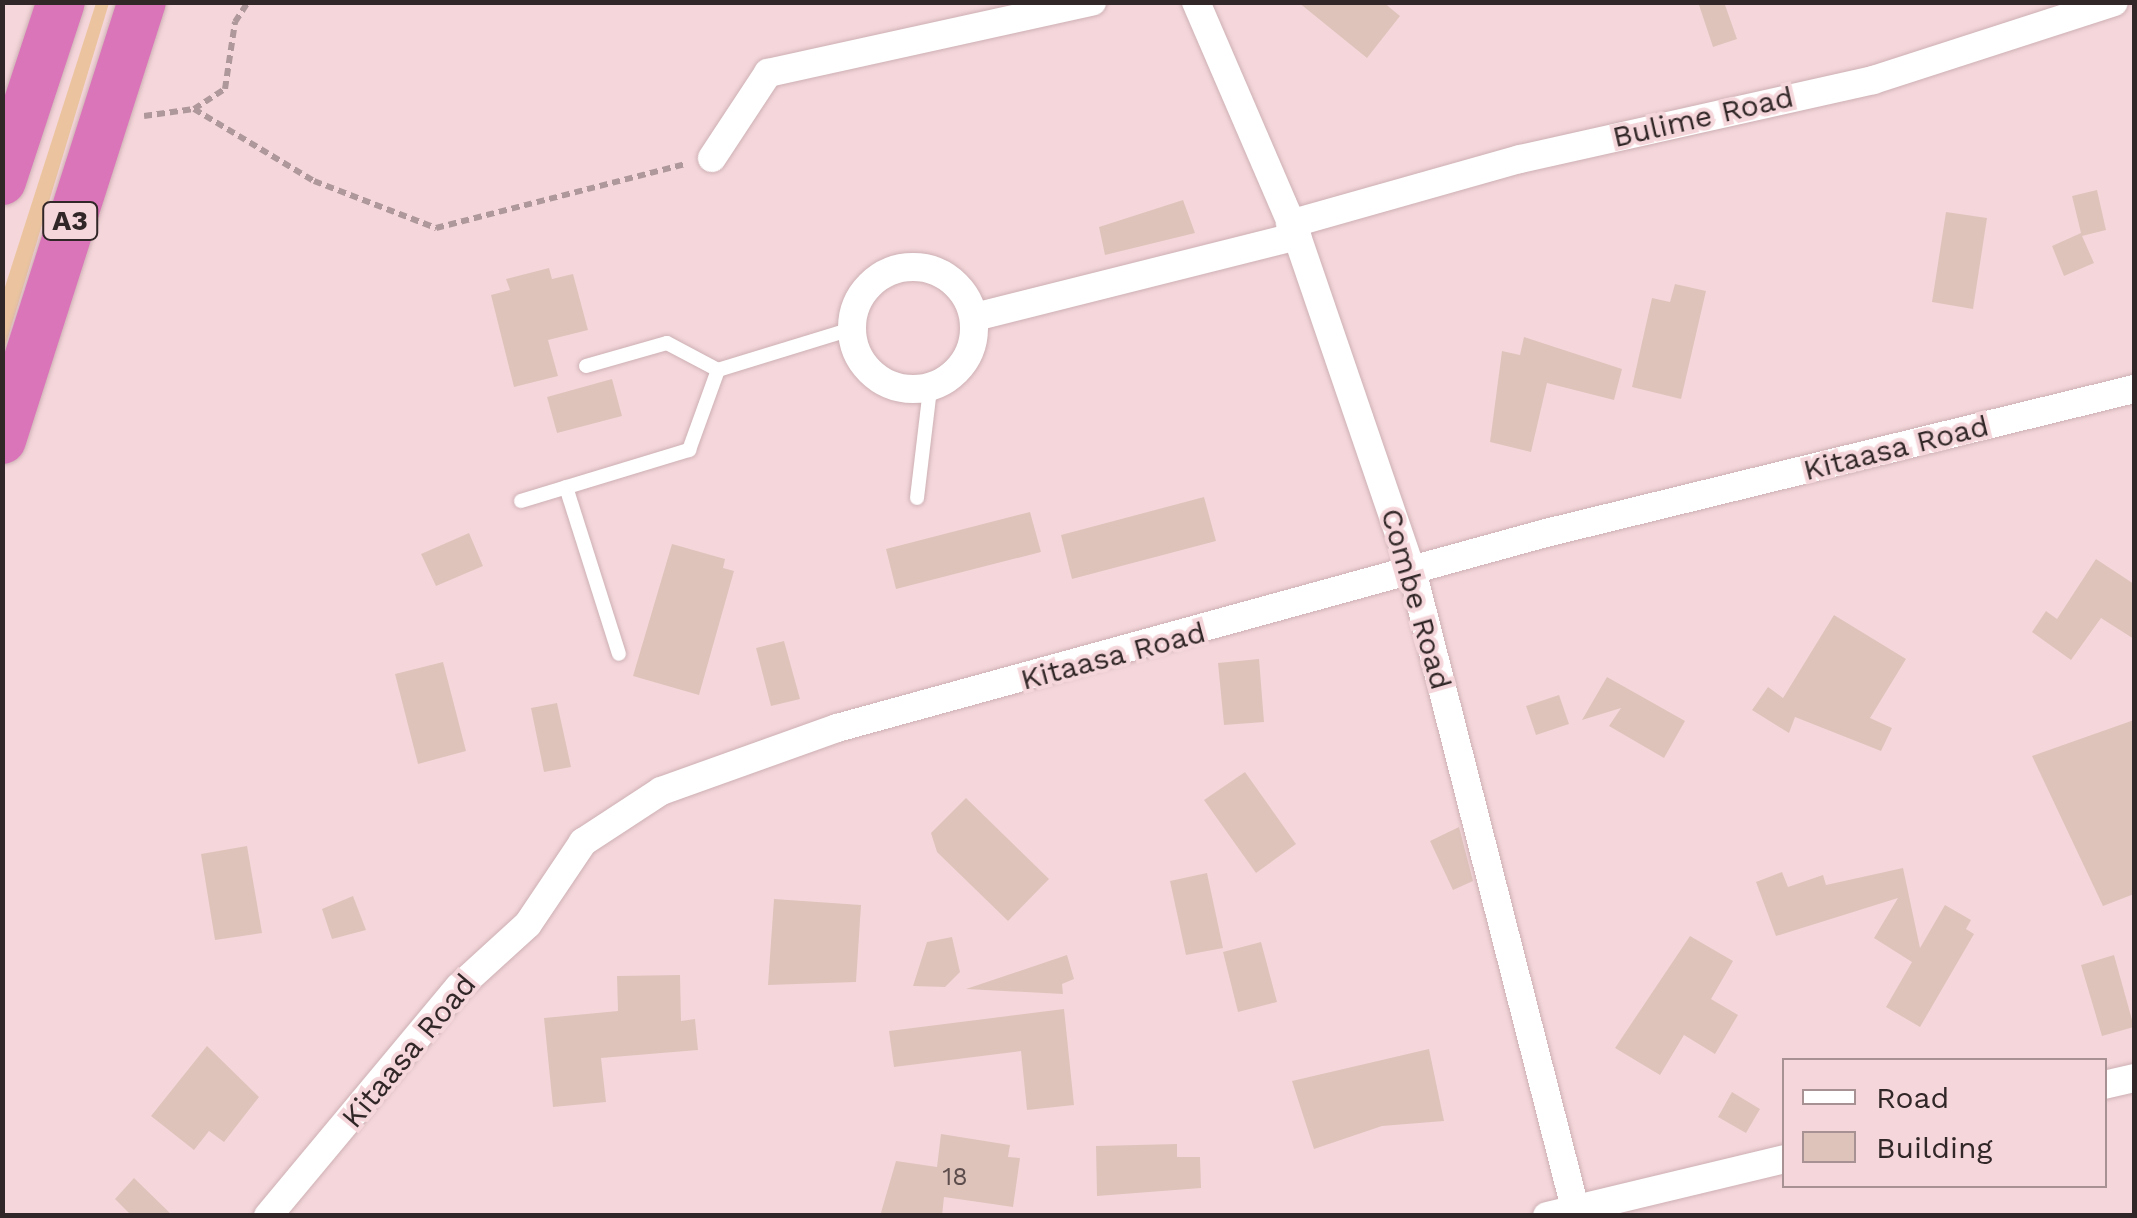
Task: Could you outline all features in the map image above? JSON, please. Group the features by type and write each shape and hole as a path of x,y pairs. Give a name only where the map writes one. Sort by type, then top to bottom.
{"highway":[{"name":"A3","path":"2,181 61,2"},
{"name":"A3","path":"2,440 105,106 142,2"}],"street":[{"path":"712,158 768,73 1092,2"},
{"name":"Combe Road","path":"1196,2 1294,230 1414,574 1576,1212"},
{"name":"Bulime Road","path":"975,317 1294,230 1520,159 1873,80 2114,2"},
{"path":"907,266 950,280 975,317 973,348 956,374 930,389 876,378 851,329 868,288 907,266"},
{"name":"Kitaasa Road","path":"268,1216 459,987 528,924 582,842 661,792 838,728 1414,574 2134,389"},
{"path":"2107,1084 2134,1078"},
{"path":"1547,1216 1782,1160"}],"lane":[{"path":"586,366 667,342 718,370 851,329"},
{"path":"521,501 690,450 718,370"},
{"path":"917,498 930,389"},
{"path":"566,487 619,654"}],"path":[{"path":"105,106 151,117 194,109 226,89 248,2"},
{"path":"194,109 314,181 436,228 712,158"}],"shaded area":[{"path":"96,3 109,3 3,354 3,293"}],"building":[{"path":"1298,2 1383,2 1400,16 1367,58"},
{"path":"1698,2 1724,2 1737,39 1713,47"},
{"path":"2097,190 2106,230 2082,236 2094,263 2064,276 2052,246 2081,233 2072,196"},
{"path":"1183,200 1195,233 1105,255 1099,227"},
{"path":"1946,212 1987,218 1973,309 1932,302"},
{"path":"549,268 552,279 573,274 588,330 548,340 558,376 514,387 491,295 510,290 506,279"},
{"path":"1675,284 1706,291 1681,399 1632,387 1652,298 1670,302"},
{"path":"1524,337 1622,369 1614,400 1547,383 1531,452 1490,442 1502,351 1520,355"},
{"path":"612,379 622,416 557,433 547,397"},
{"path":"1204,497 1216,541 1072,579 1061,535"},
{"path":"1030,512 1041,552 896,589 886,549"},
{"path":"469,533 483,566 436,586 421,554"},
{"path":"672,544 725,559 723,568 734,571 699,695 633,676"},
{"path":"2096,559 2134,584 2134,639 2101,618 2071,660 2032,632 2046,611 2057,619"},
{"path":"1834,615 1906,659 1870,718 1892,728 1881,751 1795,717 1789,733 1752,710 1768,687 1783,698"},
{"path":"784,641 800,699 771,706 756,648"},
{"path":"1259,659 1264,722 1224,725 1218,663"},
{"path":"443,662 466,751 418,764 395,674"},
{"path":"1607,677 1685,721 1664,758 1609,726 1621,708 1582,720"},
{"path":"1559,695 1569,724 1536,735 1526,706"},
{"path":"557,703 571,767 544,772 531,708"},
{"path":"2134,720 2134,894 2103,906 2032,756"},
{"path":"1245,772 1296,844 1256,873 1204,800"},
{"path":"966,798 1049,879 1008,921 937,852 931,833"},
{"path":"1459,827 1473,881 1453,890 1430,841"},
{"path":"247,846 262,933 215,940 201,854"},
{"path":"1903,868 1920,948 1945,905 1971,920 1966,929 1974,934 1920,1027 1886,1007 1912,962 1874,938 1898,898 1776,936 1756,882 1782,872 1788,887 1823,875 1826,885"},
{"path":"1207,873 1223,948 1186,955 1170,881"},
{"path":"353,896 366,930 332,939 322,909"},
{"path":"774,899 861,905 856,982 768,985"},
{"path":"1690,936 1733,961 1711,999 1738,1015 1715,1054 1684,1035 1660,1075 1615,1048"},
{"path":"952,937 960,972 945,987 913,986 927,942"},
{"path":"1261,942 1277,1002 1238,1012 1223,952"},
{"path":"1067,955 1074,979 1062,984 1063,994 966,989"},
{"path":"2114,955 2134,1027 2102,1036 2081,965"},
{"path":"680,975 681,1021 695,1019 698,1050 601,1058 606,1102 553,1107 544,1018 618,1011 617,976"},
{"path":"1064,1009 1074,1105 1027,1110 1021,1051 894,1067 889,1031"},
{"path":"207,1046 259,1097 224,1142 209,1131 194,1150 151,1116"},
{"path":"1429,1049 1444,1121 1382,1126 1314,1149 1292,1081"},
{"path":"1732,1092 1760,1109 1746,1133 1718,1117"},
{"path":"941,1134 1010,1145 1008,1157 1020,1158 1013,1207 944,1197 942,1216 880,1216 896,1161 937,1167"},
{"path":"1177,1144 1177,1157 1200,1157 1201,1188 1097,1196 1096,1146"},
{"path":"134,1178 173,1216 132,1216 115,1199"}]}
